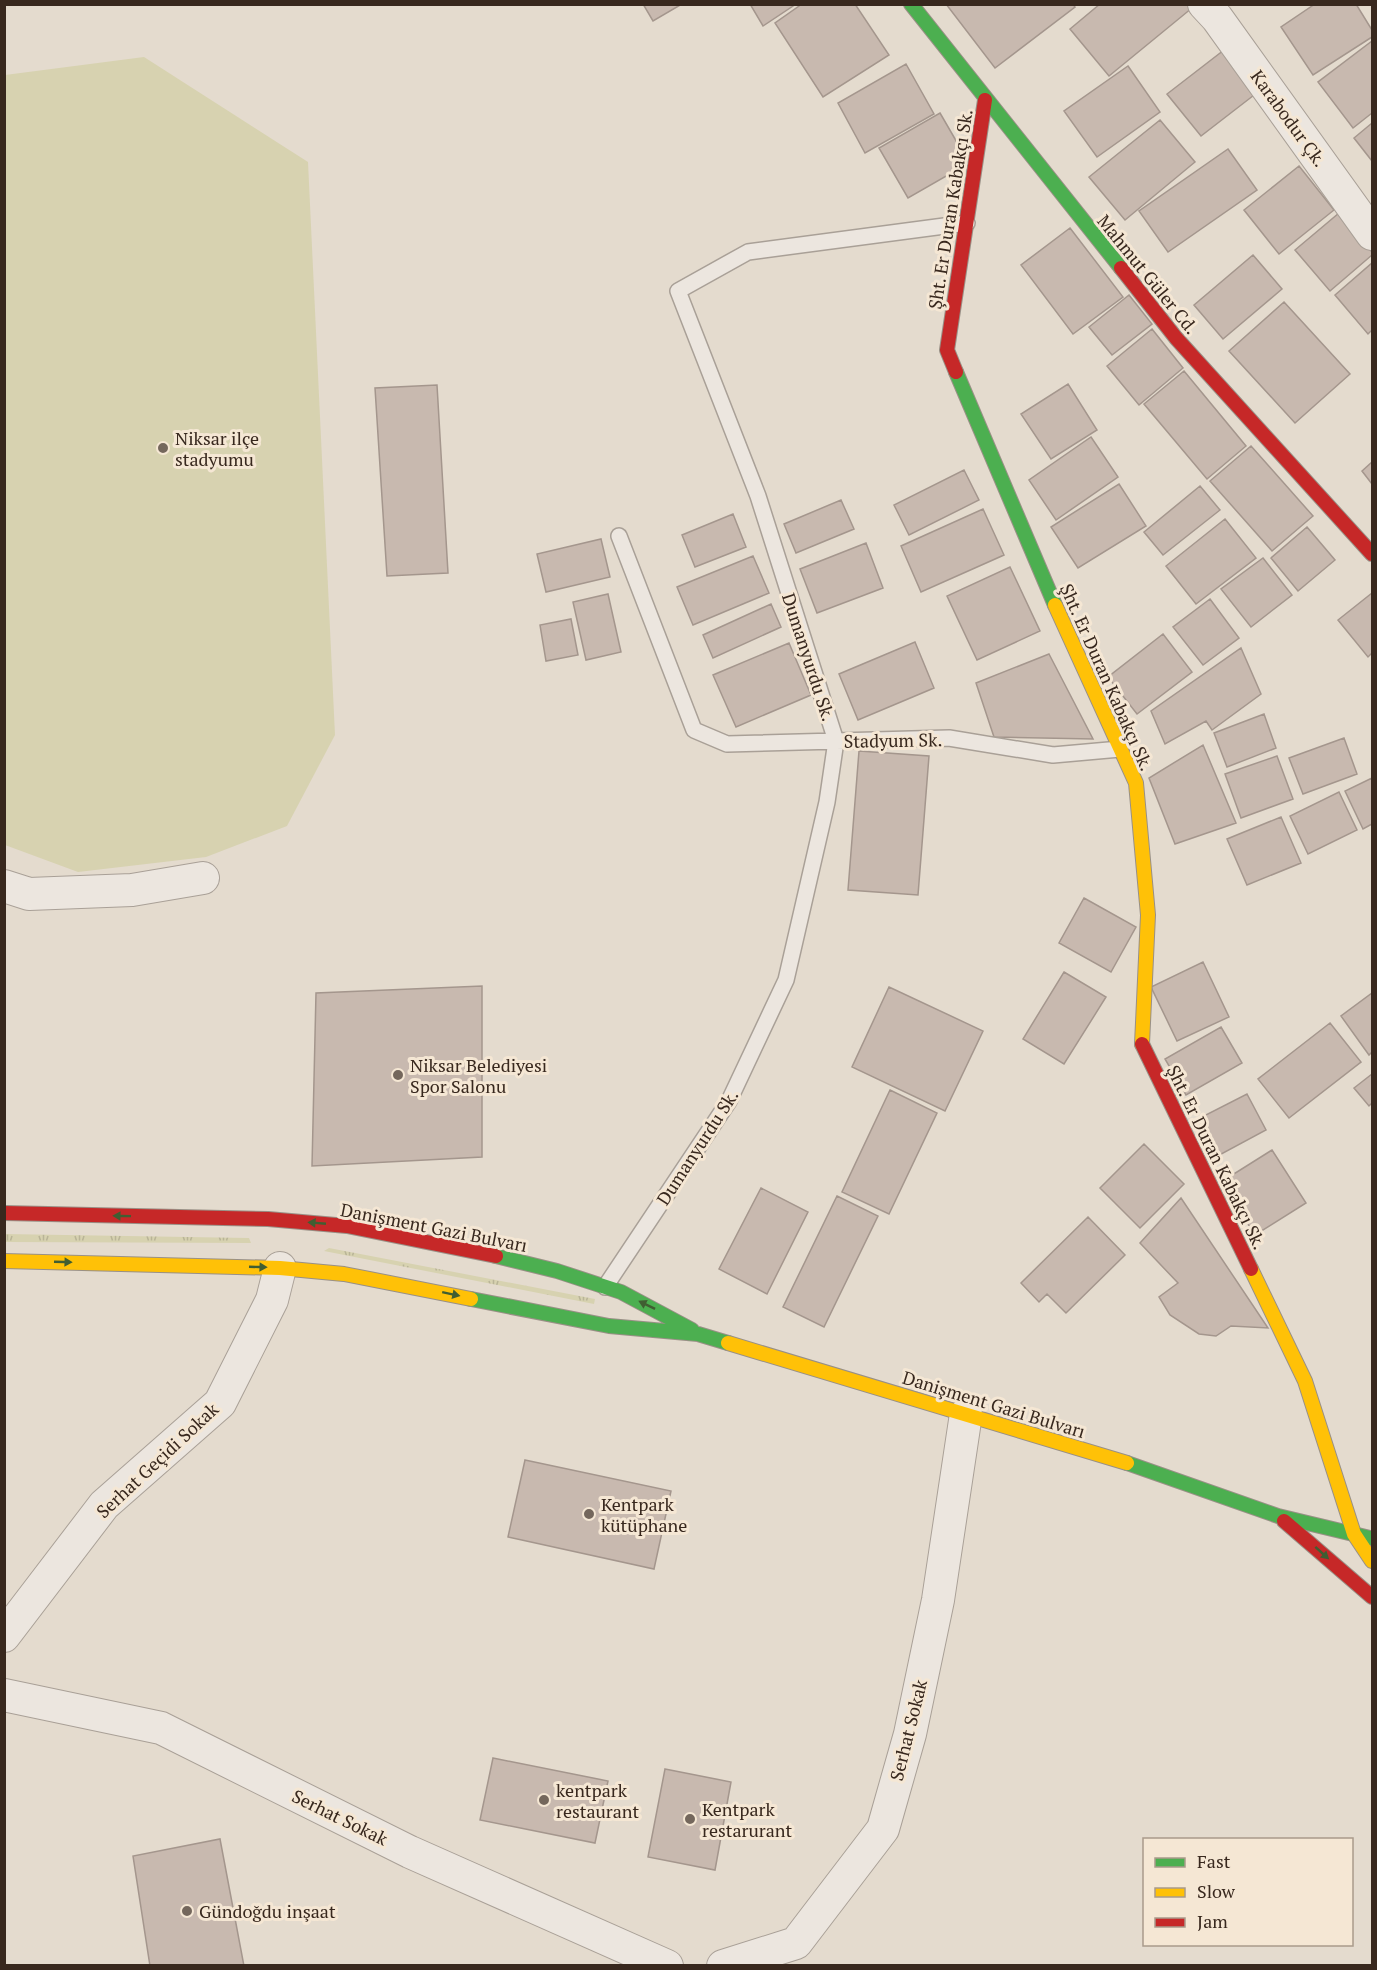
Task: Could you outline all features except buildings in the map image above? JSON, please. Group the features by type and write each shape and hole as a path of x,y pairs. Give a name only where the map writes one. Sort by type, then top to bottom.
{"street":[{"name":"Mahmut Güler Cd.","path":"911,4 1176,338 1372,554"},
{"name":"Karabodur Çk.","path":"1204,4 1372,234"},
{"name":"Şht. Er Duran Kabakçı Sk.","path":"985,100 947,350 1027,542 1136,783 1148,915 1142,1043 1305,1381 1354,1534 1372,1561"},
{"path":"4,886 29,894 132,890 203,878"},
{"name":"Danişment Gazi Bulvarı","path":"4,1213 268,1219 347,1226 467,1249 557,1272 621,1292 698,1334"},
{"name":"Danişment Gazi Bulvarı","path":"4,1261 280,1268 355,1276 609,1326 698,1334 1148,1470 1278,1516 1372,1538"},
{"name":"Serhat Geçidi Sokak","path":"4,1636 105,1504 220,1403 272,1300 280,1268"},
{"name":"Serhat Sokak","path":"723,1965 796,1943 883,1828 910,1734 938,1600 966,1414"},
{"name":"Danişment Gazi Bulvarı","path":"1278,1516 1372,1597"},
{"name":"Serhat Sokak","path":"4,1695 161,1728 410,1852 667,1965"}],"lane":[{"name":"Dumanyurdu Sk.","path":"605,1287 729,1101 786,980 827,802 836,741 758,496 678,291 748,252 967,223"},
{"name":"Stadyum Sk.","path":"619,536 694,730 727,744 949,738 1053,755 1120,749"}],"green space":[{"name":"Niksar ilçe stadyumu","path":"144,57 308,162 335,735 287,826 206,857 78,872 5,845 5,75"},
{"path":"5,1234 249,1238 251,1243 5,1242"},
{"path":"329,1248 595,1299 594,1304 324,1251"}],"traffic: fast":[{"path":"911,4 1121,268"},
{"path":"956,372 1055,605"},
{"path":"496,1256 557,1271 621,1292 692,1330"},
{"path":"471,1299 609,1326 698,1334 728,1343"},
{"path":"1127,1463 1278,1516 1370,1538"}],"traffic: slow":[{"path":"1055,605 1136,783 1148,915 1142,1044"},
{"path":"4,1261 280,1268 344,1274 471,1299"},
{"path":"1251,1269 1305,1381 1354,1534 1372,1561"},
{"path":"728,1343 1127,1463"}],"traffic: jam":[{"path":"956,372 947,350 985,100"},
{"path":"1121,268 1176,338 1372,554"},
{"path":"1142,1044 1251,1269"},
{"path":"4,1213 268,1219 347,1226 496,1256"},
{"path":"1284,1521 1372,1597"}],"place":[{"name":"Niksar ilçe stadyumu","path":"163,448"},
{"name":"Niksar Belediyesi Spor Salonu","path":"398,1075"},
{"name":"Kentpark kütüphane","path":"589,1514"},
{"name":"kentpark restaurant","path":"544,1800"},
{"name":"Kentpark restarurant","path":"690,1819"},
{"name":"Gündoğdu inşaat","path":"187,1911"}]}
